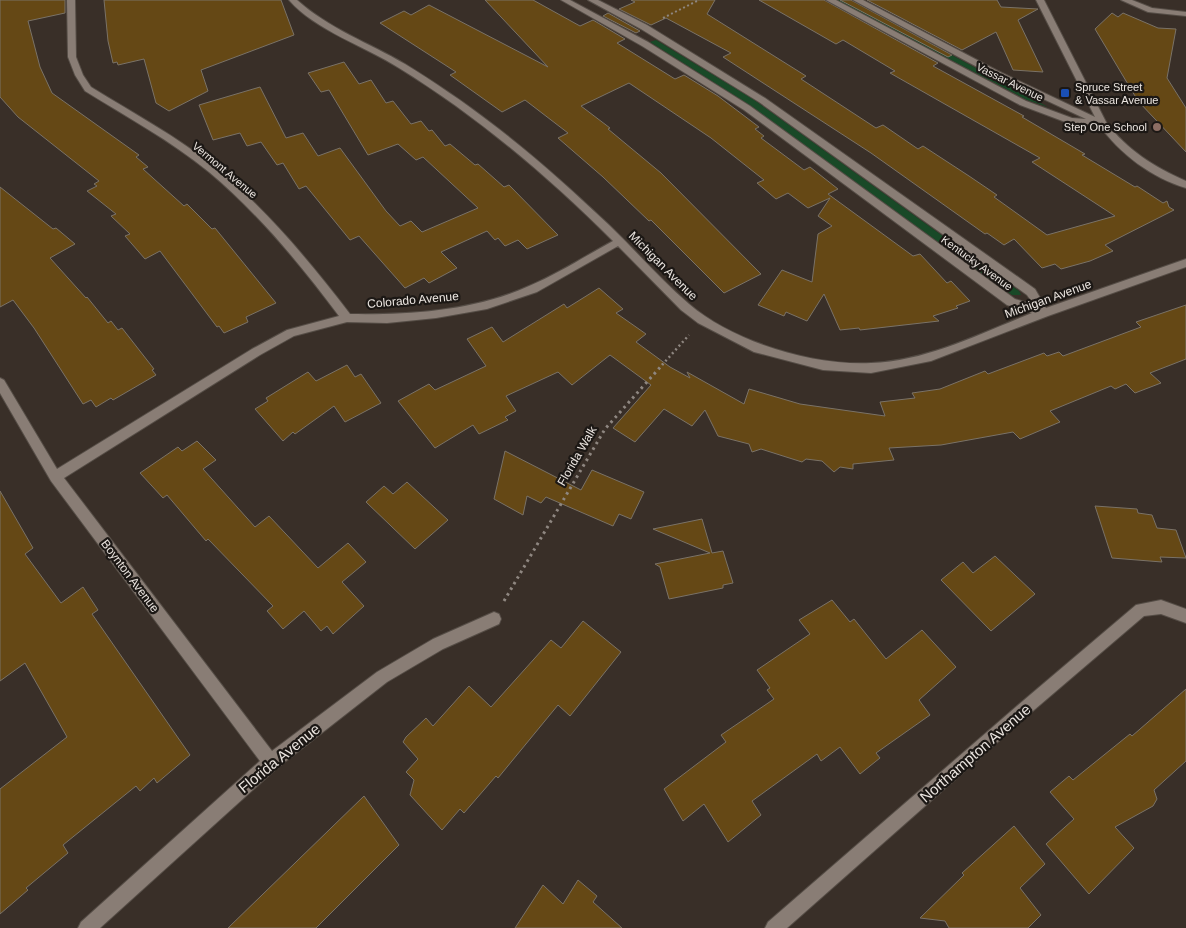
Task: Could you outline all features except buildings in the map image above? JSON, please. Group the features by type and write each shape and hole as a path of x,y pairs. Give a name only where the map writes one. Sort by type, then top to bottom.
{"street":[{"name":"Vermont Avenue","path":"71,0 74,30 72,57 79,75 88,89 189,153 220,178 282,235 346,318"},
{"name":"Michigan Avenue","path":"293,0 306,12 402,66 487,124 525,155 620,241 667,291 702,320 758,349 824,365 872,368 927,358 1044,313 1186,263"},
{"name":"Kentucky Avenue","path":"565,0 645,44 747,108 1010,302 1044,313"},
{"name":"Kentucky Avenue","path":"592,0 644,27 762,100 1031,292 1044,313"},
{"name":"Vassar Avenue","path":"830,0 1022,103 1071,121 1102,123"},
{"name":"Vassar Avenue","path":"857,0 995,73 1102,123"},
{"path":"1040,0 1102,123 1124,150 1153,170 1186,185"},
{"path":"1125,0 1151,10 1186,14"},
{"name":"Colorado Avenue","path":"55,477 256,352 291,334 346,318 397,318 436,314 487,305 533,289 620,241"},
{"name":"Boynton Avenue","path":"0,383 55,477 271,762"},
{"name":"Northampton Avenue","path":"774,928 1022,711 1141,610 1161,607 1186,616"},
{"name":"Florida Avenue","path":"87,928 271,762 382,677 438,644 494,619"}],"path":[{"path":"644,27 699,0"},
{"name":"Florida Walk","path":"494,619 604,429 702,320"}],"green space":[{"path":"837,0 850,0 1048,107 1027,100"},
{"path":"656,40 753,99 1019,291 1021,295 1012,295 751,106 650,42"}],"place":[{"name":"Spruce Street & Vassar Avenue","path":"1065,93"},
{"name":"Step One School","path":"1157,127"}]}
